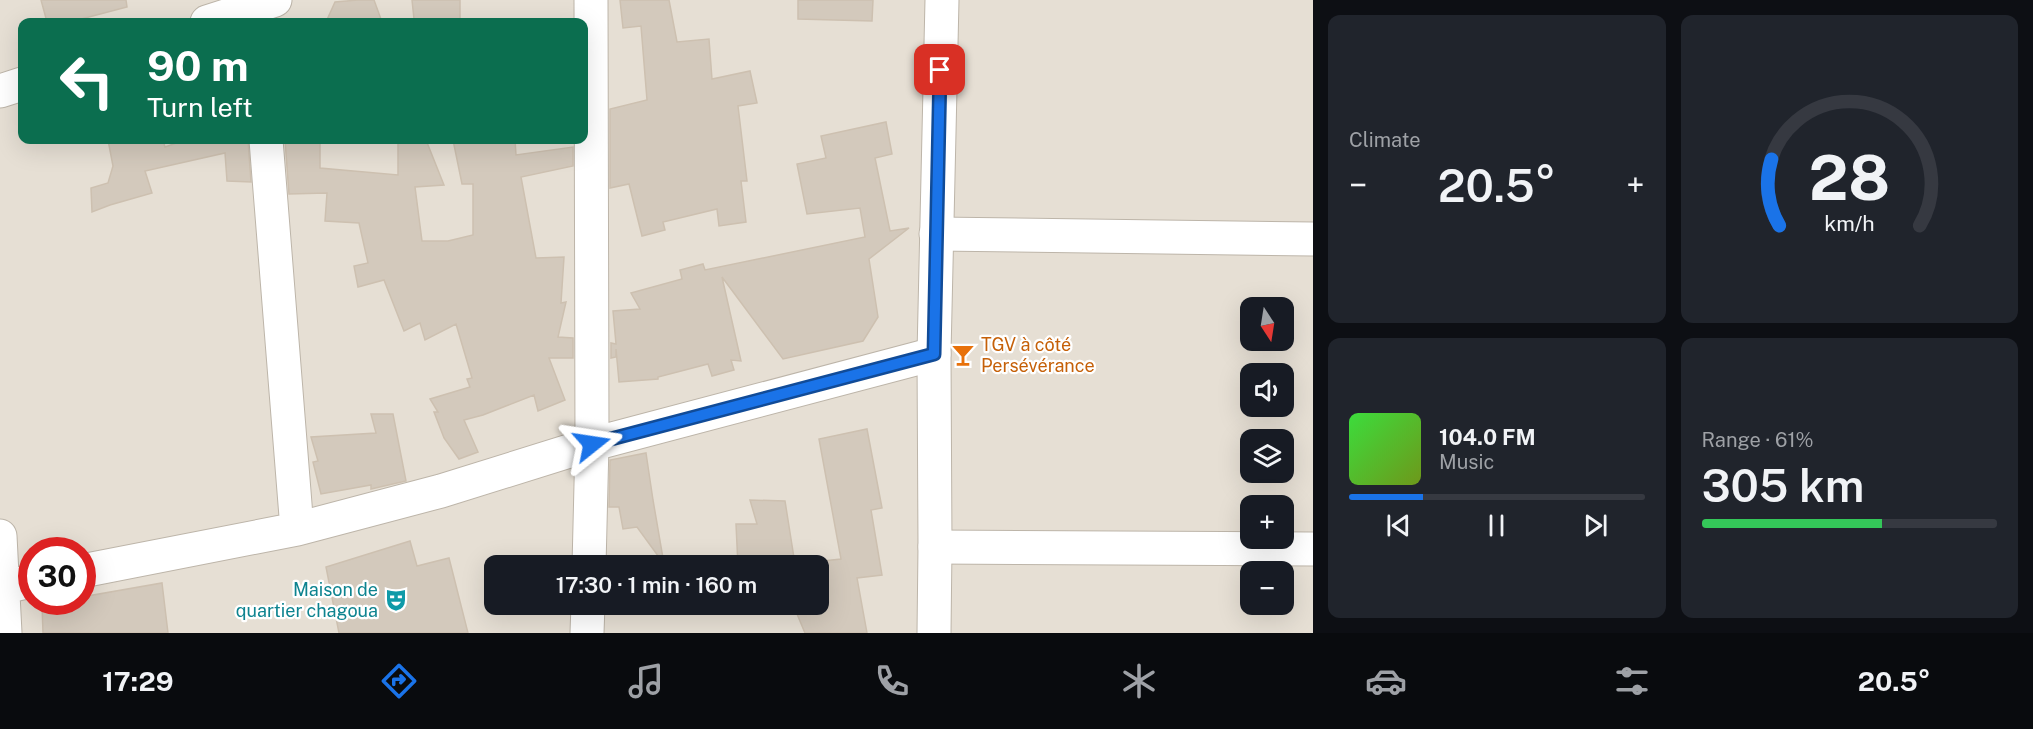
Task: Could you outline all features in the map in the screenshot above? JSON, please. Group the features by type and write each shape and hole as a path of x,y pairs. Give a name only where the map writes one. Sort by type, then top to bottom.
{"street":[{"path":"589,555 592,444 591,0"},
{"path":"934,633 936,547 934,354 942,0"},
{"path":"225,18 262,10"},
{"path":"0,91 18,85"},
{"path":"266,144 297,529"},
{"path":"936,234 1313,239"},
{"path":"96,568 297,529 441,491 592,444 934,354"},
{"path":"0,536 11,585 5,633"},
{"path":"936,547 1313,549"},
{"path":"587,633 588,615"}],"shaded area":[{"path":"0,0 1313,0 1313,633 0,633"}],"building":[{"path":"41,0 126,0 127,7 85,18 46,18"},
{"path":"374,0 381,18 328,18 335,2"},
{"path":"412,0 460,0 460,18 414,18"},
{"path":"620,0 669,0 677,42 709,39 712,79 750,71 757,103 738,106 747,181 741,181 746,222 719,226 717,209 663,222 665,230 642,236 629,184 610,188 610,109 647,100 641,26 623,28"},
{"path":"798,0 873,0 872,21 798,19"},
{"path":"886,122 892,154 875,158 890,231 909,228 869,259 878,317 863,341 783,359 722,277 741,361 731,360 734,370 712,376 708,364 658,377 658,379 619,382 616,349 616,357 611,358 611,343 616,344 613,311 640,309 631,293 682,279 680,270 703,264 705,270 865,237 860,208 807,214 797,164 826,158 821,136"},
{"path":"109,144 164,144 165,147 174,144 248,144 251,182 227,181 225,153 145,171 152,193 92,212 91,188 108,183 113,166"},
{"path":"285,144 320,144 320,168 398,175 398,144 428,144 444,185 415,187 422,241 448,241 473,235 473,184 462,184 454,144 515,144 516,155 573,147 573,166 521,177 536,258 564,257 561,303 566,302 558,337 573,338 573,358 549,358 565,400 538,411 534,395 464,420 478,452 459,459 444,438 434,412 438,412 430,399 470,387 467,379 472,378 456,324 425,340 420,323 404,331 384,280 358,287 354,266 368,263 359,223 325,221 327,193 289,194"},
{"path":"371,414 393,414 406,481 371,489 371,485 321,494 313,462 318,461 311,437 376,433"},
{"path":"867,429 882,508 871,510 882,575 857,578 867,633 805,633 797,615 829,615 829,560 841,559 819,439"},
{"path":"646,453 662,555 657,555 637,527 623,529 619,507 609,507 610,460"},
{"path":"750,500 785,501 794,555 737,555 736,524 757,524"},
{"name":"Maison de quartier chagoua","path":"410,541 417,566 449,558 468,633 339,633 326,567"},
{"path":"162,583 168,633 43,633 42,615 96,615 96,595"}],"place":[{"name":"TGV à côté Persévérance","path":"963,355"},
{"name":"Maison de quartier chagoua","path":"396,600"}],"route":[{"path":"592,444 934,354 940,70"}]}
